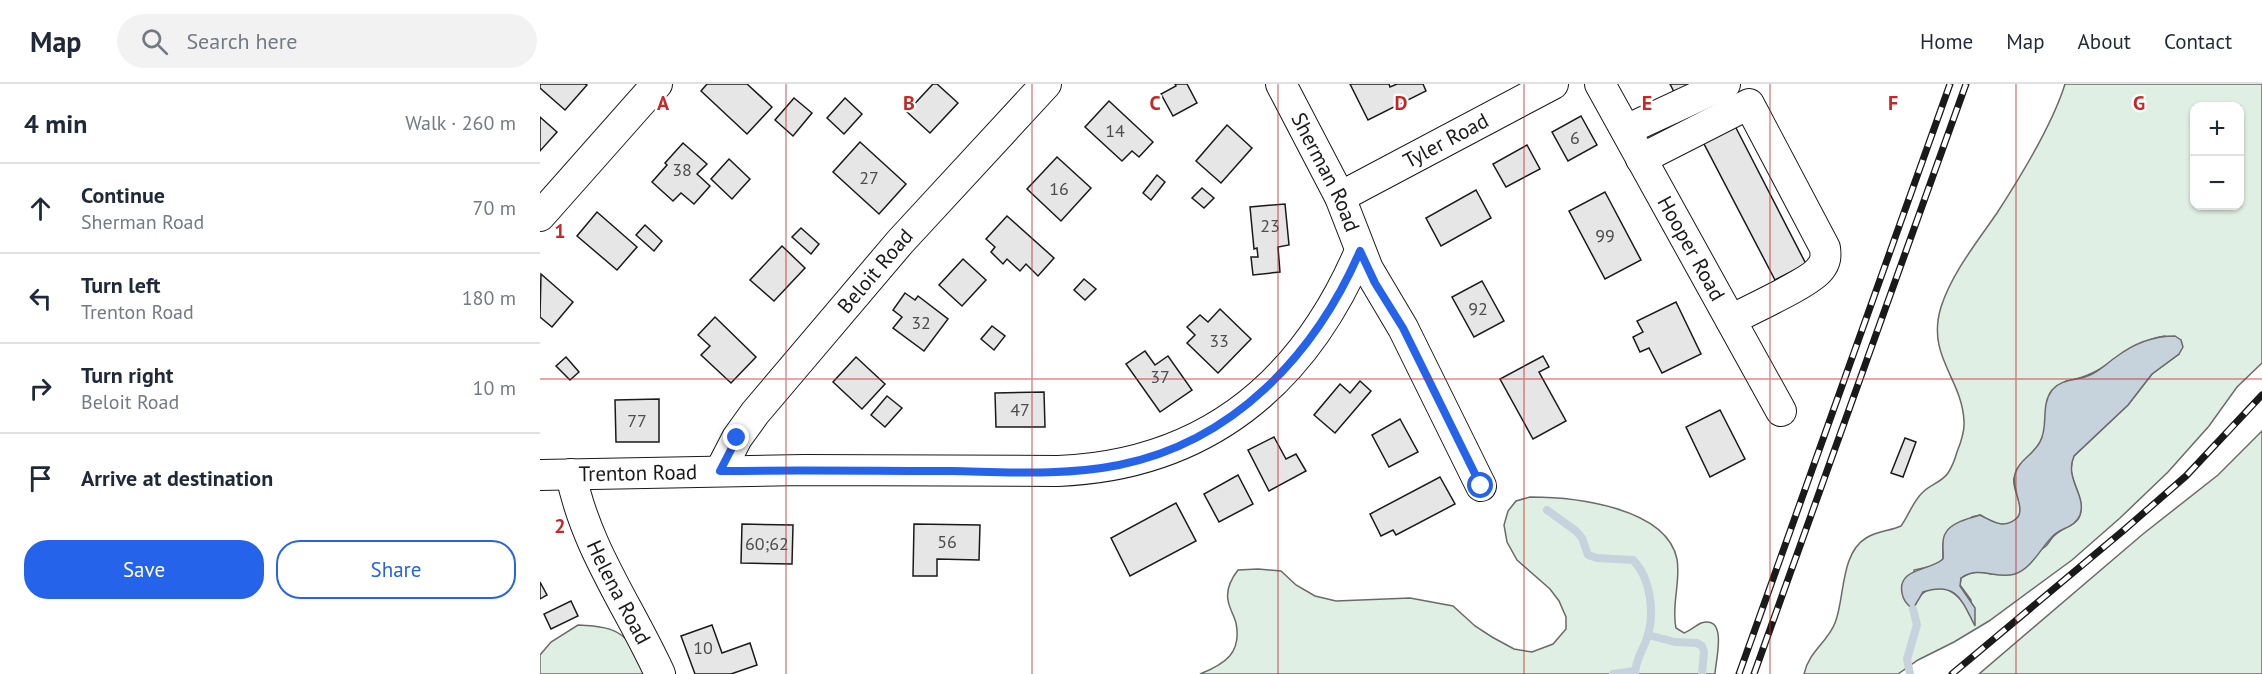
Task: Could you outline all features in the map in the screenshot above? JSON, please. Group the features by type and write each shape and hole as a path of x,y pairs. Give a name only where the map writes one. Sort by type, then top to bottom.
{"street":[{"path":"540,216 657,84"},
{"name":"Beloit Road","path":"720,471 737,438 755,413 900,242 1046,84"},
{"name":"Sherman Road","path":"1281,84 1340,197 1360,251 1375,283 1403,328 1481,486"},
{"name":"Tyler Road","path":"1340,197 1553,84"},
{"name":"Hooper Road","path":"1600,84 1781,411"},
{"path":"1626,130 1725,84"},
{"path":"1641,159 1749,104 1826,248 1826,260 1820,271 1803,282 1731,320"},
{"name":"Trenton Road","path":"540,475 720,471 1058,471 1119,465 1156,455 1187,443 1218,426 1240,411 1272,383 1297,356 1318,327 1346,281 1360,251"},
{"name":"Helena Road","path":"571,474 579,510 593,545 660,674"}],"green space":[{"path":"2065,84 2262,84 2262,363 2237,387 2209,426 2168,472 2120,518 2072,560 1989,621 1918,660 1898,674 1804,674 1810,659 1835,623 1847,565 1858,545 1870,536 1901,526 1920,496 1926,489 1946,476 1952,466 1962,437 1964,421 1962,406 1941,353 1938,339 1941,307 1958,270 1997,213 2044,134","holes":["2165,336 2179,354 2152,374 2128,405 2074,456 2071,468 2081,509 2078,520 2055,535 2041,550 2027,557 1991,574 1976,572 1961,578 1960,585 1971,600 1970,616 1961,600 1948,590 1932,588 1917,599 1914,570 1937,565 1943,559 1943,543 1972,517 1980,515 1994,522 2008,524 2020,514 2014,478 2041,440 2066,381 2092,373 2151,339"]},
{"path":"2262,431 2262,674 1979,674 2143,534 2218,475"},
{"path":"1530,497 1570,499 1616,508 1656,527 1669,541 1677,559 1676,628 1684,633 1701,623 1710,622 1715,626 1718,632 1718,651 1715,674 1200,674 1217,666 1234,650 1237,633 1229,603 1228,588 1238,570 1281,571 1296,585 1315,596 1336,601 1410,598 1453,606 1475,626 1514,649 1532,652 1553,644 1566,629 1566,617 1559,601 1550,589 1517,560 1507,542 1504,525 1508,511 1516,501"},
{"path":"578,625 605,628 622,635 634,650 645,674 540,674 540,655 551,642"}],"shaded area":[{"path":"2175,336 2181,340 2183,347 2179,354 2152,374 2128,405 2074,456 2073,480 2081,501 2080,515 2075,522 2055,534 2027,567 2015,574 1974,573 1961,578 1960,586 1975,608 1975,626 1962,601 1951,591 1934,589 1923,592 1913,609 1909,606 1902,593 1904,579 1909,574 1943,559 1943,543 1947,530 1960,522 1980,515 2003,524 2017,518 2020,509 2014,480 2015,474 2043,436 2046,403 2052,390 2065,382 2094,373 2136,345 2159,337"}],"building":[{"path":"540,84 587,85 565,110 540,88"},
{"path":"707,84 747,84 772,107 747,134 701,91"},
{"path":"933,84 937,84 958,103 930,133 907,112"},
{"path":"1175,84 1187,84 1197,103 1173,116 1161,94 1176,86"},
{"path":"1350,84 1389,84 1390,87 1397,84 1423,84 1426,91 1368,120"},
{"path":"1670,84 1705,84 1677,98"},
{"path":"794,98 812,113 793,136 775,120"},
{"path":"845,98 862,114 844,134 827,118"},
{"path":"1109,101 1153,142 1139,157 1132,151 1122,161 1085,127"},
{"path":"1581,116 1597,145 1568,161 1552,132"},
{"path":"540,117 557,132 540,151"},
{"path":"1734,124 1806,264 1775,280 1702,140"},
{"path":"1227,125 1252,148 1221,183 1196,161"},
{"path":"860,142 906,184 879,214 833,172"},
{"path":"683,143 707,164 697,174 710,186 694,204 681,193 673,201 652,182"},
{"path":"1527,145 1540,169 1506,187 1493,164"},
{"path":"1057,157 1091,188 1061,221 1027,189"},
{"path":"729,159 750,179 732,199 711,179"},
{"path":"1157,175 1165,182 1151,200 1143,193"},
{"path":"1202,188 1214,198 1204,208 1192,198"},
{"path":"1476,190 1491,218 1441,246 1426,218"},
{"path":"1605,192 1641,260 1605,279 1569,211"},
{"path":"1285,204 1289,245 1278,247 1280,272 1253,275 1251,257 1258,257 1257,248 1254,249 1250,207"},
{"path":"597,212 637,247 617,270 577,236"},
{"path":"1007,216 1054,258 1038,276 1026,264 1020,271 1007,259 1003,264 991,252 995,247 986,239"},
{"path":"645,225 662,241 654,251 636,235"},
{"path":"801,228 819,244 811,254 792,237"},
{"path":"782,246 805,268 774,301 750,280"},
{"path":"963,259 986,280 962,306 939,285"},
{"path":"541,274 573,302 552,327 540,317"},
{"path":"1084,279 1096,289 1085,300 1074,290"},
{"path":"1482,281 1504,321 1474,337 1452,297"},
{"path":"905,293 915,300 918,296 948,319 924,351 893,328 902,317 893,310"},
{"path":"1676,302 1701,354 1662,373 1649,348 1640,352 1633,337 1643,332 1637,321"},
{"path":"1220,309 1251,339 1218,373 1187,343 1195,335 1187,327 1200,315 1208,322"},
{"path":"715,317 756,357 731,383 701,355 710,346 698,335"},
{"path":"992,326 1005,336 994,350 981,339"},
{"path":"1145,351 1155,365 1168,356 1192,390 1160,412 1126,364"},
{"path":"1543,356 1549,367 1539,372 1566,421 1533,439 1500,379"},
{"path":"566,357 579,372 570,380 556,366"},
{"path":"856,357 885,384 862,409 833,382"},
{"path":"1360,381 1371,391 1335,433 1314,415 1340,384 1350,393"},
{"path":"1044,392 1045,427 996,427 995,393"},
{"path":"887,396 902,408 885,427 871,415"},
{"path":"659,399 659,442 616,442 615,400"},
{"path":"1720,410 1745,459 1710,477 1686,427"},
{"path":"1400,419 1418,452 1389,467 1372,435"},
{"path":"1274,437 1286,459 1296,454 1306,471 1269,491 1248,450"},
{"path":"1905,438 1916,442 1903,477 1891,473"},
{"path":"1238,475 1253,504 1219,522 1204,494"},
{"path":"1440,477 1455,504 1396,535 1393,530 1381,536 1370,514"},
{"path":"1176,503 1196,541 1130,576 1111,538"},
{"path":"742,524 793,525 792,564 741,563"},
{"path":"914,524 980,525 979,560 937,559 937,576 913,576"},
{"path":"540,582 547,595 540,599"},
{"path":"571,601 578,616 551,629 544,614"},
{"path":"712,625 722,653 750,643 757,665 731,674 695,674 681,636"}],"waterway":[{"path":"1547,510 1576,531 1582,538 1588,555 1597,558 1633,560 1644,576 1650,597 1651,618 1635,674"},
{"path":"1910,674 1907,659 1917,625 1913,609"},
{"path":"1648,635 1675,642 1697,643 1702,646 1704,652 1702,674"},
{"path":"1613,674 1635,671"}],"railway":[{"path":"1739,674 1950,84"},
{"path":"1754,674 1966,84"},
{"path":"1952,674 2186,476 2262,395"}],"route":[{"path":"737,438 720,471 1036,472 1119,465 1156,455 1204,435 1233,417 1272,383 1308,343 1341,291 1360,251 1375,283 1403,328 1481,486"}]}
